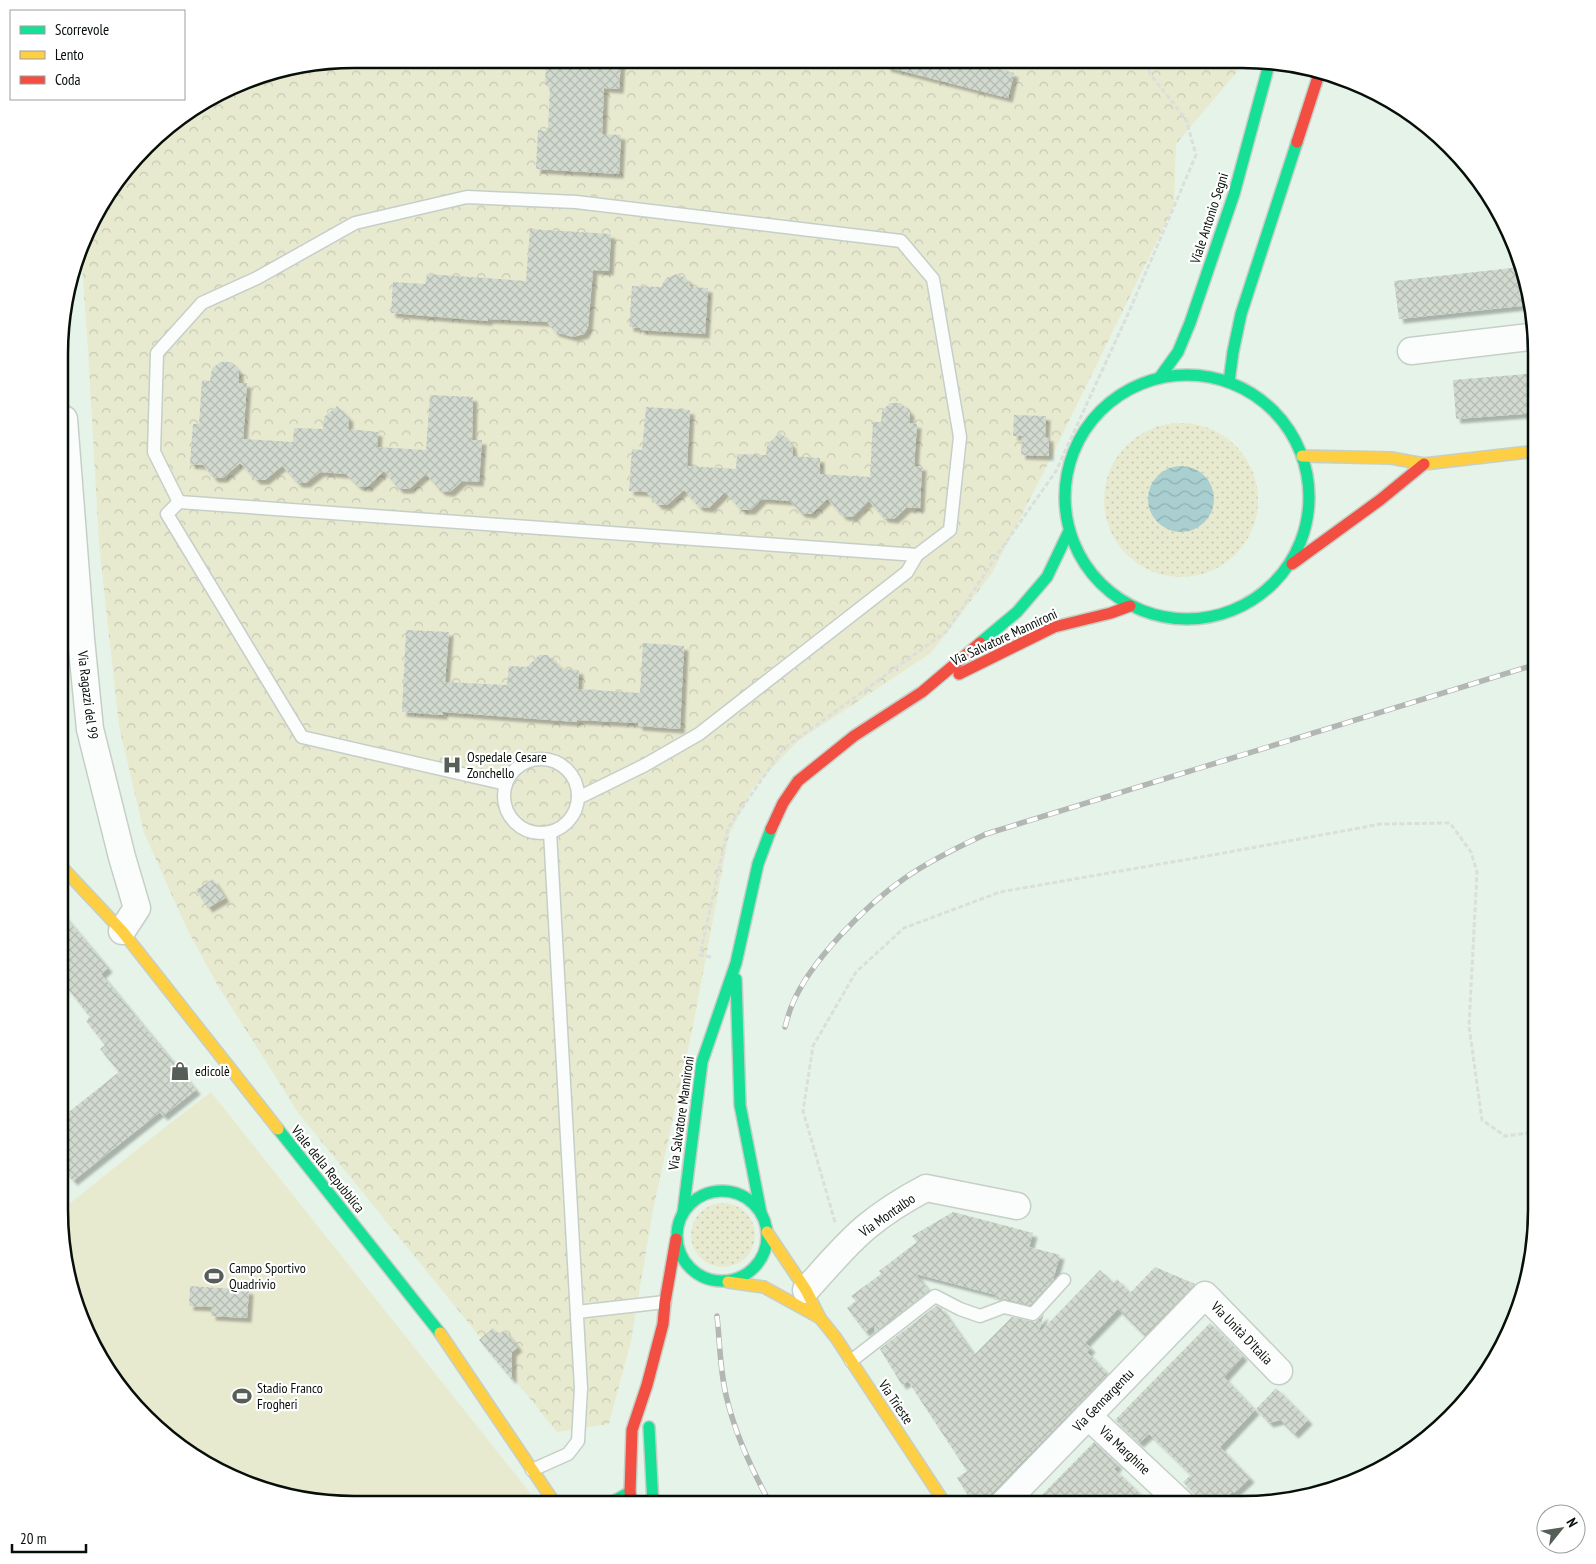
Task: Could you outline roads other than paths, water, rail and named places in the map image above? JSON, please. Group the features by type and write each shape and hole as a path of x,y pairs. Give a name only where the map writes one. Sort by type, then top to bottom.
{"main road":[{"name":"Viale Antonio Segni","path":"1160,377 1178,352 1190,323 1234,194 1268,69"},
{"path":"1229,382 1241,314 1318,77"},
{"path":"1289,566 1302,541 1309,513 1309,484 1302,456 1291,432 1274,410 1253,394 1229,382 1206,376 1183,374 1160,377 1133,387 1109,402 1089,422 1075,447 1066,474 1065,502 1069,530 1082,561 1103,587 1130,606 1158,616 1178,619 1187,620 1217,616 1245,606 1269,589 1289,566 1380,500 1424,464"},
{"path":"1302,456 1391,458 1424,464 1528,452"},
{"name":"Via Salvatore Mannironi","path":"922,692 1017,612 1047,577 1069,530"},
{"name":"Via Salvatore Mannironi","path":"683,1213 702,1062 736,963 758,864 783,803 798,781 854,736 922,692 1054,627 1111,613 1130,606"},
{"name":"Viale della Repubblica","path":"67,872 122,931 443,1337 551,1496"},
{"name":"Via Salvatore Mannironi","path":"736,963 740,1104 761,1213"},
{"path":"631,1496 632,1430 647,1385 663,1324 665,1302 678,1225 683,1213 699,1197 710,1192 734,1192 754,1204 761,1213 767,1232 766,1246 762,1259 753,1270 742,1278 728,1282 706,1283 686,1265 679,1252 676,1237"},
{"name":"Via Trieste","path":"767,1232 806,1290 820,1318 851,1361 940,1496"},
{"name":"Via Trieste","path":"728,1282 764,1287 820,1318"},
{"path":"663,1324 679,1302"},
{"path":"647,1385 652,1496"},
{"path":"623,1496 630,1492"}],"street":[{"path":"1411,350 1528,337"},
{"name":"Via Ragazzi del 99","path":"67,506 72,635 90,729 122,857 137,908 122,931"},
{"name":"Via Montalbo","path":"806,1290 866,1227 926,1188 1017,1206"},
{"name":"Via Unità D'Italia","path":"1205,1295 1278,1371"},
{"name":"Via Gennargentu","path":"1011,1496 1205,1295"},
{"name":"Via Marghine","path":"1088,1416 1173,1496"}],"lane":[{"path":"179,502 154,452 157,353 202,304 257,278 355,223 467,197 576,202 901,241 933,279 960,437 950,530 917,555 907,572 699,734 578,798"},
{"path":"506,784 302,737 167,514 179,502 917,555"},
{"path":"530,760 548,760 564,766 572,775 577,786 578,798 576,810 570,820 561,828 550,832 538,833 527,831 518,825 510,816 505,806 504,795 511,773 520,765 530,760"},
{"path":"532,1470 568,1454 578,1441 581,1388 550,832"},
{"path":"851,1361 935,1296 960,1309 980,1316 1004,1307 1033,1314 1064,1280"},
{"path":"576,1312 665,1302"}],"water":[{"path":"1187,466 1205,475 1212,486 1214,499 1212,512 1205,523 1194,530 1175,532 1157,523 1150,512 1148,493 1157,475 1168,468"}],"railway":[{"path":"785,1027 800,988 825,953 857,918 890,889 915,871 965,844 986,834 1528,667"},
{"path":"717,1316 725,1392 746,1455 766,1496"}],"place":[{"name":"Ospedale Cesare Zonchello","path":"452,765"},
{"name":"edicolè","path":"180,1071"},
{"name":"Campo Sportivo Quadrivio","path":"214,1276"},
{"name":"Stadio Franco Frogheri","path":"242,1396"}]}
